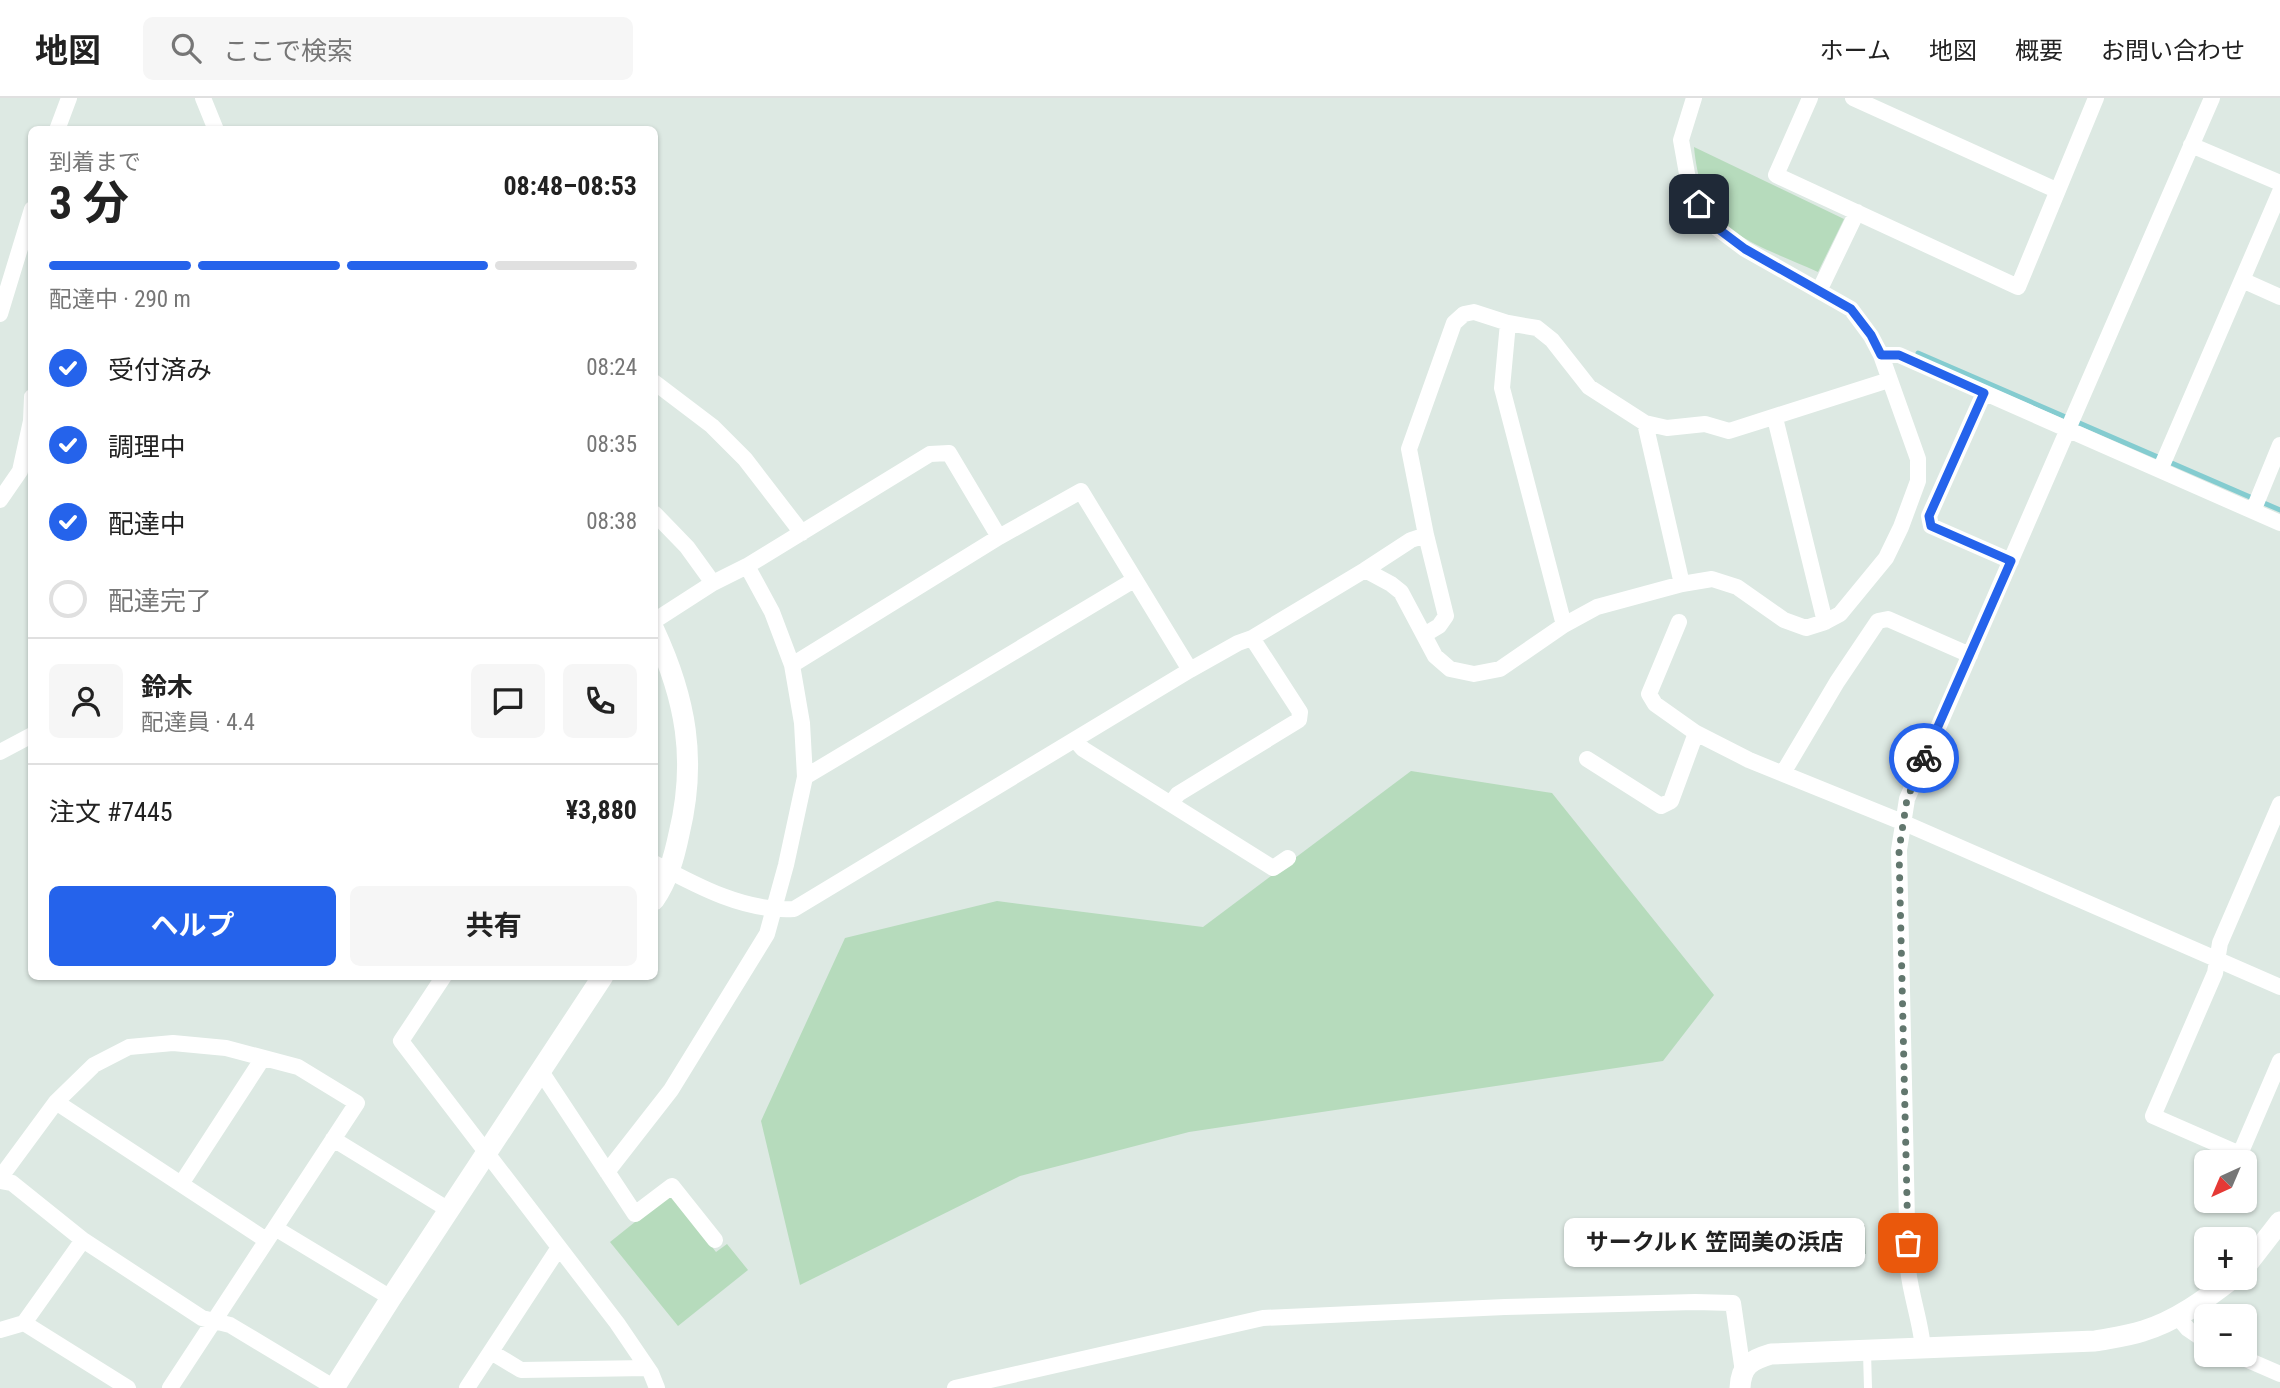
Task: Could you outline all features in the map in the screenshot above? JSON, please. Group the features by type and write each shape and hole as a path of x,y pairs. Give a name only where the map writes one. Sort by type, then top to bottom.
{"street":[{"path":"58,126 69,98"},
{"path":"204,98 214,126"},
{"path":"1365,570 1401,592 1435,656 1450,668 1474,674 1500,669 1564,625 1597,607 1682,584 1712,579 1737,587 1784,620 1806,628 1840,614 1886,558 1919,481 1918,459 1881,355 1871,335 1851,309 1745,249 1709,222 1689,186 1681,140 1694,98"},
{"path":"1810,98 1776,175 2018,287 2096,98"},
{"path":"1853,98 2056,190"},
{"path":"1923,1349 1922,1333 1910,1292 1909,1269 1899,862 1907,799 2212,98"},
{"path":"2191,145 2280,183"},
{"path":"2161,470 2280,192"},
{"path":"1819,291 1857,212"},
{"path":"0,314 28,222"},
{"path":"2242,280 2280,296"},
{"path":"1424,635 1439,626 1446,617 1409,449 1454,323 1464,314 1474,312 1508,323 1537,328 1552,340 1589,387 1646,423 1667,428 1705,424 1729,432 1889,380"},
{"path":"1508,323 1502,388 1564,625"},
{"path":"1881,355 1899,355 2280,523"},
{"path":"658,385 712,426 745,459 802,533"},
{"path":"1984,393 1929,516 1931,526 2011,561"},
{"path":"1775,418 1825,622"},
{"path":"1646,423 1682,584"},
{"path":"0,500 20,471 28,435"},
{"path":"2253,511 2280,444"},
{"path":"658,618 930,454 949,453 999,537"},
{"path":"792,665 999,537 1081,491 1190,670"},
{"path":"658,517 687,547 713,583"},
{"path":"658,638 668,659 683,706 689,753 687,800 662,867 755,908 773,911 794,909 1190,670 1252,638 1411,540 1426,535"},
{"path":"607,1172 678,1079 767,934 786,865 805,777 802,723 792,665 772,611 747,566"},
{"path":"805,777 1135,580"},
{"path":"1783,773 1837,682 1878,621 1888,619 1970,654"},
{"path":"1679,622 1649,694 1655,704 1696,733 1749,760 1902,822 2280,988"},
{"path":"1171,803 1178,794 1299,720 1300,712 1252,638"},
{"path":"1587,759 1661,806 1671,800 1696,733"},
{"path":"0,752 28,737"},
{"path":"1076,741 1083,749 1273,868 1288,858"},
{"path":"2280,804 2220,943 2215,973 2154,1116 2240,1154 2280,1061"},
{"path":"441,980 401,1041 617,1323 657,1388"},
{"path":"170,1388 214,1320 270,1234 357,1103 298,1067 226,1048 173,1043 129,1047 94,1065 56,1102 0,1179 12,1183 83,1240 202,1318 214,1320 230,1325 335,1388 391,1297 600,980"},
{"path":"181,1184 263,1058"},
{"path":"540,1070 635,1214 672,1186 715,1240"},
{"path":"56,1102 181,1184 391,1297"},
{"path":"333,1139 449,1210"},
{"path":"2257,1252 2280,1222"},
{"path":"0,1330 24,1323 83,1240"},
{"path":"467,1388 558,1249"},
{"path":"1742,1380 1753,1360 1771,1354 2095,1341 2144,1331 2177,1316 2218,1290"},
{"path":"955,1388 1263,1318 1695,1301 1732,1303 1742,1380"},
{"path":"2177,1316 2194,1333"},
{"path":"24,1323 128,1388"},
{"path":"491,1352 521,1370 647,1368"},
{"path":"2257,1364 2280,1374"}],"lane":[{"path":"1867,1351 1868,1388"}],"green space":[{"path":"1694,147 1844,219 1818,272 1750,241 1718,216 1707,199 1699,176"},
{"path":"1411,771 1552,793 1714,995 1663,1061 1189,1132 1020,1176 800,1285 761,1121 845,938 997,901 1203,927"},
{"path":"670,1194 716,1252 727,1244 748,1270 678,1326 610,1242"}],"building":[{"path":"1864,1226 1865,1253 1806,1256 1804,1229"}],"waterway":[{"path":"1918,353 2280,510"}],"way so far":[{"path":"1908,1243 1899,850 1907,799 1924,758"}],"place":[{"name":"サークルＫ 笠岡美の浜店","path":"1908,1243"}],"route":[{"path":"1699,204 1709,222 1745,249 1851,309 1871,335 1881,355 1899,355 1984,393 1929,516 1931,526 2011,561 1924,758"}]}
